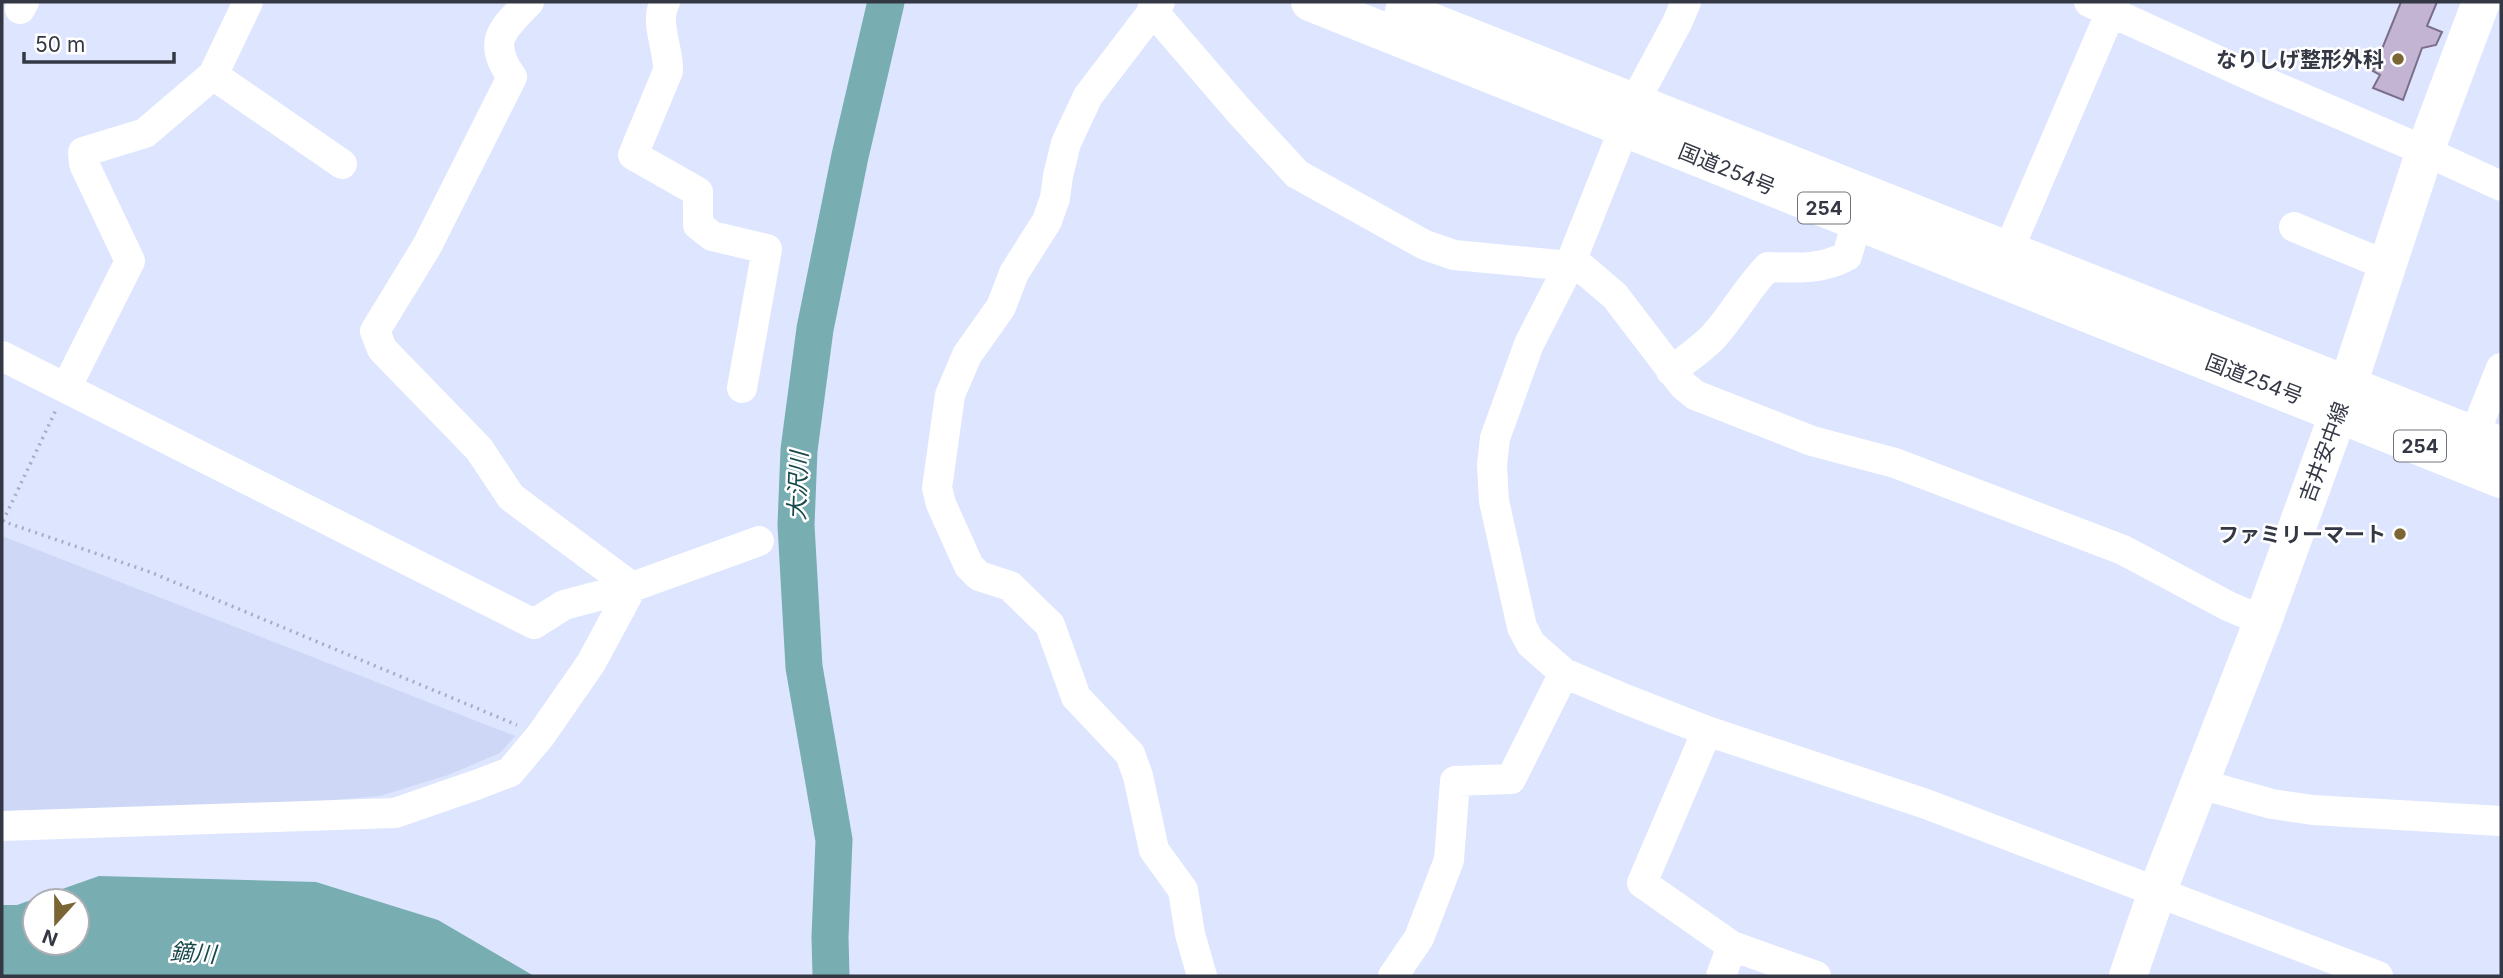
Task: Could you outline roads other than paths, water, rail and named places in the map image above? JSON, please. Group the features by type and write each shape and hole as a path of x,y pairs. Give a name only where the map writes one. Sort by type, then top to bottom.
{"main road":[{"name":"国道254号","path":"1310,2 2008,251 2343,399"},
{"name":"国道254号","path":"1381,2 1630,114 1857,222 2343,399"},
{"name":"吉井安中線","path":"2128,976 2157,892 2263,621 2343,399 2425,151 2481,2"},
{"name":"254","path":"2343,399 2488,440"},
{"name":"254","path":"2343,399 2501,479"}],"street":[{"path":"66,388 130,261 85,164 83,152 145,132 213,75 248,2"},
{"path":"529,2 503,30 499,43 499,55 512,77 427,246 375,331 382,349 479,449 511,497 632,587"},
{"path":"665,2 662,19 669,58 668,71 634,155 698,191 698,225 712,236 767,248 742,388"},
{"path":"1686,2 1630,114 1570,264 1529,344 1495,438 1492,465 1494,501 1522,627 1531,644 1564,673 1707,731 1926,804 2378,976"},
{"path":"1202,976 1190,934 1183,890 1154,850 1130,754 1076,697 1050,625 1010,586 979,576 969,566 941,504 937,488 950,395 967,355 1001,307 1014,273 1047,221 1055,198 1066,143 1088,96 1156,6 1239,111 1297,174 1425,245 1454,255 1581,267 1615,296 1671,371 1695,395 1812,441 1895,463 2123,550 2228,606 2263,621"},
{"path":"2008,251 2104,6 2501,186"},
{"path":"213,75 342,164"},
{"path":"1671,371 1712,338 1734,312 1750,285 1768,267 1808,269 1832,264 1847,256 1857,222"},
{"path":"2294,228 2388,266"},
{"path":"2,356 534,624 564,606 632,587 759,541"},
{"path":"2488,440 2501,368"},
{"path":"2,826 395,813 510,772 541,735 591,663 632,587"},
{"path":"1393,976 1419,938 1449,860 1455,781 1511,779 1564,673"},
{"path":"1707,731 1642,883 1732,946 1816,976"},
{"path":"2200,784 2272,804 2313,810 2501,821"},
{"path":"1721,976 1732,946"}],"water":[{"name":"鏑川","path":"99,876 316,882 438,920 534,976 2,976 2,905 21,904 21,957 91,957 91,887 68,887"}],"waterway":[{"name":"大沢川","path":"831,976 834,840 804,667 796,525 799,450 815,329 850,156 886,2"}],"place":[{"name":"なりしげ整形外科","path":"2398,59"},
{"name":"ファミリーマート","path":"2400,534"}]}
